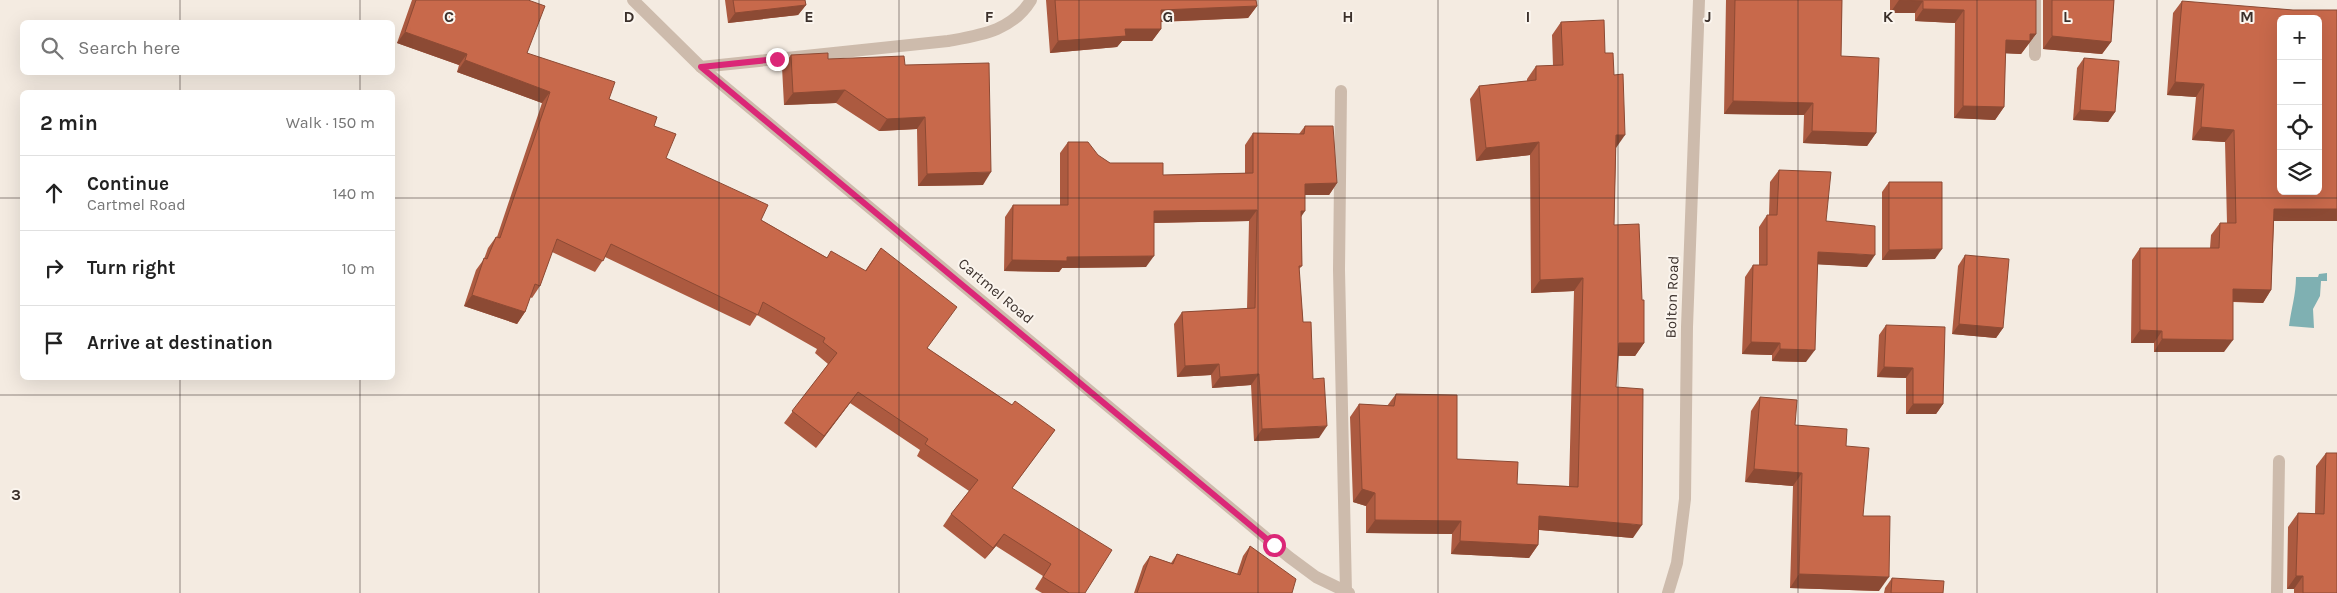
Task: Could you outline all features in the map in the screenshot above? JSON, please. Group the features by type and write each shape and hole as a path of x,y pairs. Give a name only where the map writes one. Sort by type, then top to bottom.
{"street":[{"name":"Cartmel Road","path":"633,0 701,67 1289,558 1316,577 1348,593"},
{"path":"701,67 948,41 982,35 1005,25 1023,14 1031,0"},
{"name":"Bolton Road","path":"1668,593 1677,563 1685,499 1687,327 1699,0"},
{"path":"2035,0 2035,55"},
{"path":"1341,90 1339,270 1348,593"},
{"path":"2277,593 2279,461"}],"water":[{"path":"2327,273 2327,281 2321,281 2320,296 2313,309 2314,328 2289,326 2296,277 2318,277 2319,274"}],"building":[{"path":"416,0 528,0 545,6 527,53 615,82 609,99 657,117 654,126 676,134 666,158 768,205 761,220 827,258 831,251 866,271 881,248 957,307 927,348 1012,405 1015,401 1055,430 1012,488 1112,550 1085,593 1069,593 1043,577 1051,564 1004,534 993,548 951,514 978,480 925,444 928,439 858,392 824,436 792,411 837,353 823,342 825,338 763,302 758,315 611,244 603,261 557,239 540,286 535,284 525,312 472,295 484,258 487,259 496,237 500,238 550,92 465,60 467,54 405,32"},
{"path":"733,0 805,0 806,5 735,13"},
{"path":"1055,0 1256,0 1257,6 1161,10 1161,29 1125,29 1126,36 1058,41"},
{"path":"1735,0 1842,0 1841,56 1879,58 1876,133 1812,131 1813,103 1733,101"},
{"path":"1899,0 2036,0 2036,34 2030,34 2030,41 2006,40 2004,107 1963,106 1964,10 1923,9 1923,1"},
{"path":"2052,0 2114,0 2111,42 2052,36"},
{"path":"2182,1 2293,10 2337,10 2337,209 2274,209 2271,290 2233,289 2233,340 2162,339 2162,331 2140,330 2140,248 2219,248 2220,223 2236,223 2234,130 2201,127 2204,84 2175,82"},
{"path":"1604,20 1605,53 1613,53 1614,75 1623,74 1625,135 1616,135 1614,225 1639,224 1642,300 1644,300 1644,343 1619,343 1616,387 1643,389 1642,525 1539,516 1538,545 1460,541 1461,521 1375,520 1375,493 1362,489 1359,404 1394,406 1396,394 1457,395 1457,459 1518,462 1517,484 1578,487 1583,278 1540,280 1539,142 1486,148 1479,86 1536,80 1536,66 1563,65 1561,22"},
{"path":"828,53 828,59 904,56 905,65 989,63 991,172 927,174 925,117 887,119 845,90 793,93 791,55"},
{"path":"2084,58 2119,61 2115,112 2080,110"},
{"path":"1305,126 1333,126 1337,183 1305,184 1305,211 1301,211 1302,266 1299,266 1303,322 1311,322 1313,379 1324,378 1327,426 1262,429 1259,374 1220,377 1219,364 1185,366 1182,312 1255,308 1257,210 1154,211 1154,256 1067,257 1067,261 1012,260 1013,205 1068,205 1068,142 1088,142 1098,155 1110,163 1163,163 1163,175 1253,173 1253,133 1304,134"},
{"path":"1779,170 1831,172 1826,221 1875,226 1875,255 1818,252 1815,350 1780,349 1780,343 1751,342 1753,265 1767,265 1767,215 1777,215"},
{"path":"1889,182 1942,182 1942,249 1889,250"},
{"path":"1965,255 2009,259 2003,328 1959,324"},
{"path":"1886,325 1945,327 1943,404 1913,404 1913,368 1884,367"},
{"path":"1760,397 1797,400 1795,425 1847,429 1846,446 1869,448 1863,516 1890,516 1889,577 1799,574 1802,473 1754,469"},
{"path":"2326,453 2337,453 2337,593 2303,593 2303,576 2296,576 2298,513 2324,514"},
{"path":"1250,546 1296,579 1292,593 1137,593 1150,556 1173,564 1177,554 1240,575"},
{"path":"1892,578 1944,581 1943,593 1891,593"}],"route":[{"path":"777,59 701,67 1274,545"}]}
